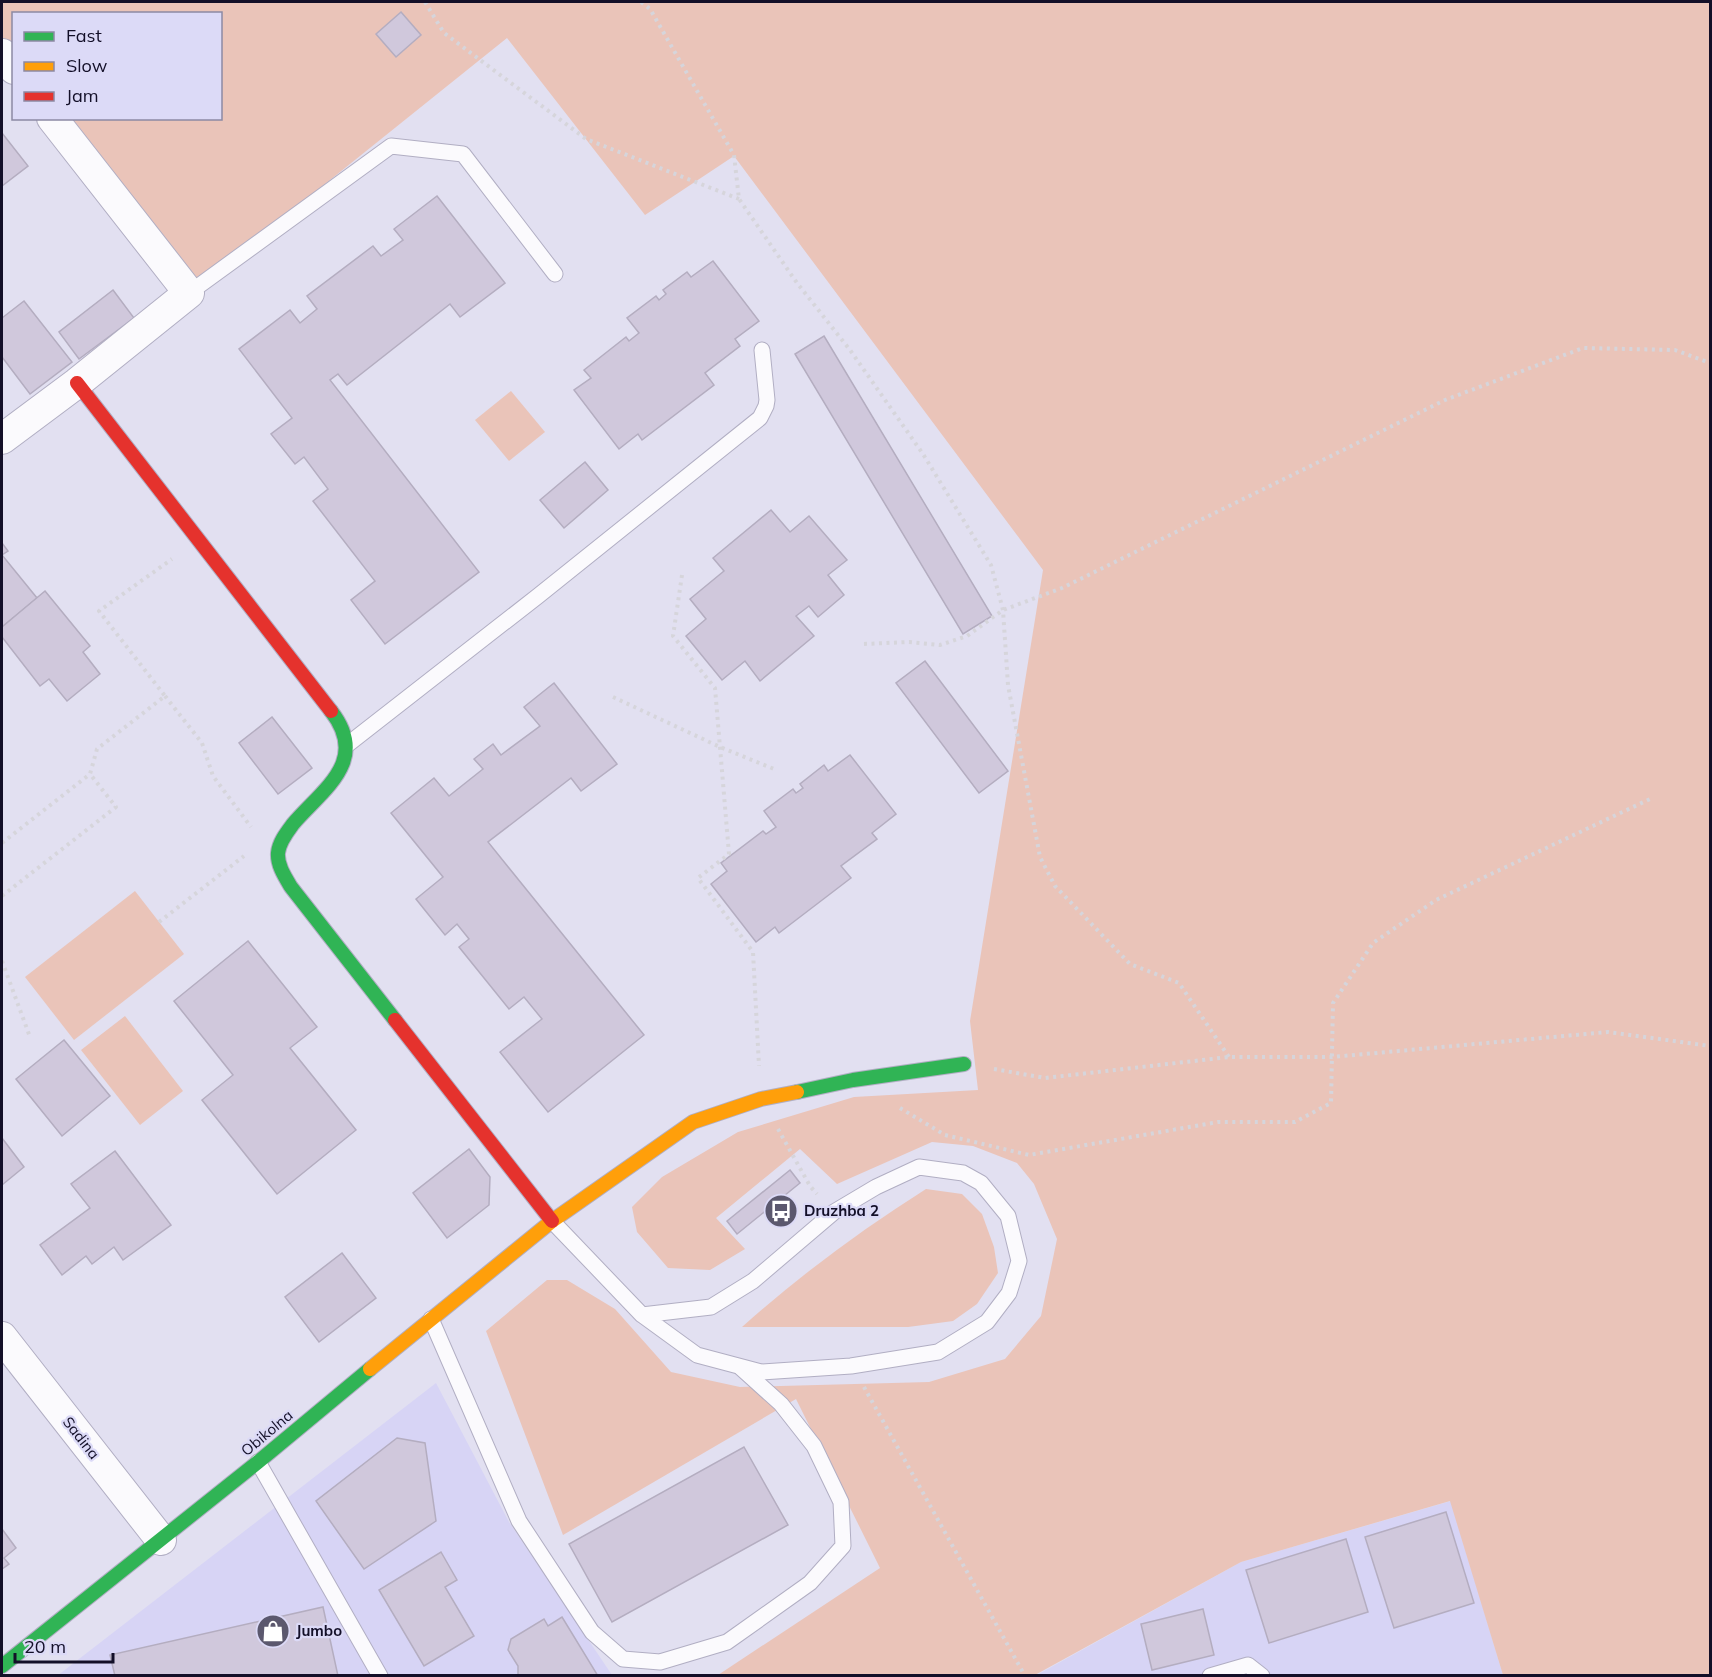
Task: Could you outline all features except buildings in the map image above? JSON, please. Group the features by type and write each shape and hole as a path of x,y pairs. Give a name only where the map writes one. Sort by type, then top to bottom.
{"street":[{"path":"2,54 12,66"},
{"path":"2,439 77,383 189,293 54,120"},
{"path":"77,383 344,730 347,745 346,762 339,774 292,825 278,853 282,870 291,887 552,1221"},
{"name":"Obikolna","path":"2,1666 258,1462 552,1221 693,1122 761,1099 853,1080 964,1064"},
{"name":"Sadina","path":"2,1336 160,1540"}],"lane":[{"path":"189,293 391,146 463,154 555,274"},
{"path":"347,745 760,418 767,400 762,350"},
{"path":"552,1221 642,1315 697,1355 761,1372 852,1366 938,1352 987,1322 1009,1293 1019,1261 1008,1216 981,1183 963,1173 919,1167 876,1187 834,1212 753,1281 711,1307 642,1315"},
{"path":"430,1319 519,1521 592,1632 623,1659 660,1662 727,1642 810,1583 843,1546 841,1502 814,1446 781,1404 738,1365"},
{"path":"258,1462 380,1676"},
{"path":"1210,1676 1248,1665 1262,1676"}],"path":[{"path":"425,2 444,33 586,140 739,199"},
{"path":"641,2 650,9 734,155 739,199 797,283 850,350 923,453 991,565 1003,610 1008,685 1040,857 1055,886 1130,964 1179,983 1230,1057"},
{"path":"864,644 909,642 940,645 967,636 1003,610 1062,588 1445,400 1583,348 1675,350 1710,363"},
{"path":"199,539 99,611 202,743 213,776 269,851 278,853"},
{"path":"682,575 673,636 715,688 729,854 698,878 753,952 761,1099 810,1186 834,1212"},
{"path":"2,843 90,774 97,749 165,696"},
{"path":"613,697 720,747 774,769"},
{"path":"2,896 116,807 90,774"},
{"path":"894,1104 945,1135 1029,1155 1218,1122 1294,1122 1331,1103 1333,1003 1373,943 1436,900 1650,799"},
{"path":"159,922 263,842"},
{"path":"2,962 30,1037"},
{"path":"964,1064 1045,1078 1230,1057 1332,1057 1608,1032 1710,1046"},
{"path":"852,1366 1025,1676"}],"shaded area":[{"path":"2,2 1710,2 1710,1675 1503,1675 1450,1501 1241,1562 1035,1675 718,1675 880,1568 796,1399 563,1535 486,1331 547,1280 567,1280 615,1309 671,1372 740,1387 929,1382 1005,1359 1041,1316 1057,1239 1034,1184 1017,1163 973,1146 932,1142 837,1184 800,1149 716,1218 745,1249 710,1270 668,1268 637,1232 632,1207 662,1177 738,1132 854,1097 978,1090 970,1021 1043,570 734,156 645,215 507,38 189,293 53,120 222,120 222,12 12,12 12,68 2,54"},
{"path":"511,391 545,432 509,461 475,420"},
{"path":"135,891 184,954 74,1040 25,977"},
{"path":"125,1016 183,1091 140,1125 81,1050"},
{"path":"926,1189 962,1194 982,1214 994,1247 998,1273 977,1304 953,1321 908,1327 742,1327 831,1254"},
{"path":"436,1383 509,1522 612,1675 57,1676"},
{"path":"1451,1501 1503,1675 1035,1676 1241,1562"}],"traffic: fast":[{"path":"331,711 342,729 346,745 344,759 338,773 328,786 286,834 279,849 279,862 291,887 395,1020"},
{"path":"797,1092 853,1080 964,1064"},
{"path":"2,1666 258,1462 370,1369"}],"traffic: slow":[{"path":"370,1369 552,1221 693,1122 761,1099 797,1092"}],"traffic: jam":[{"path":"77,383 331,711"},
{"path":"395,1020 552,1221"}],"place":[{"name":"Druzhba 2","path":"781,1211"},
{"name":"Jumbo","path":"273,1631"}]}
